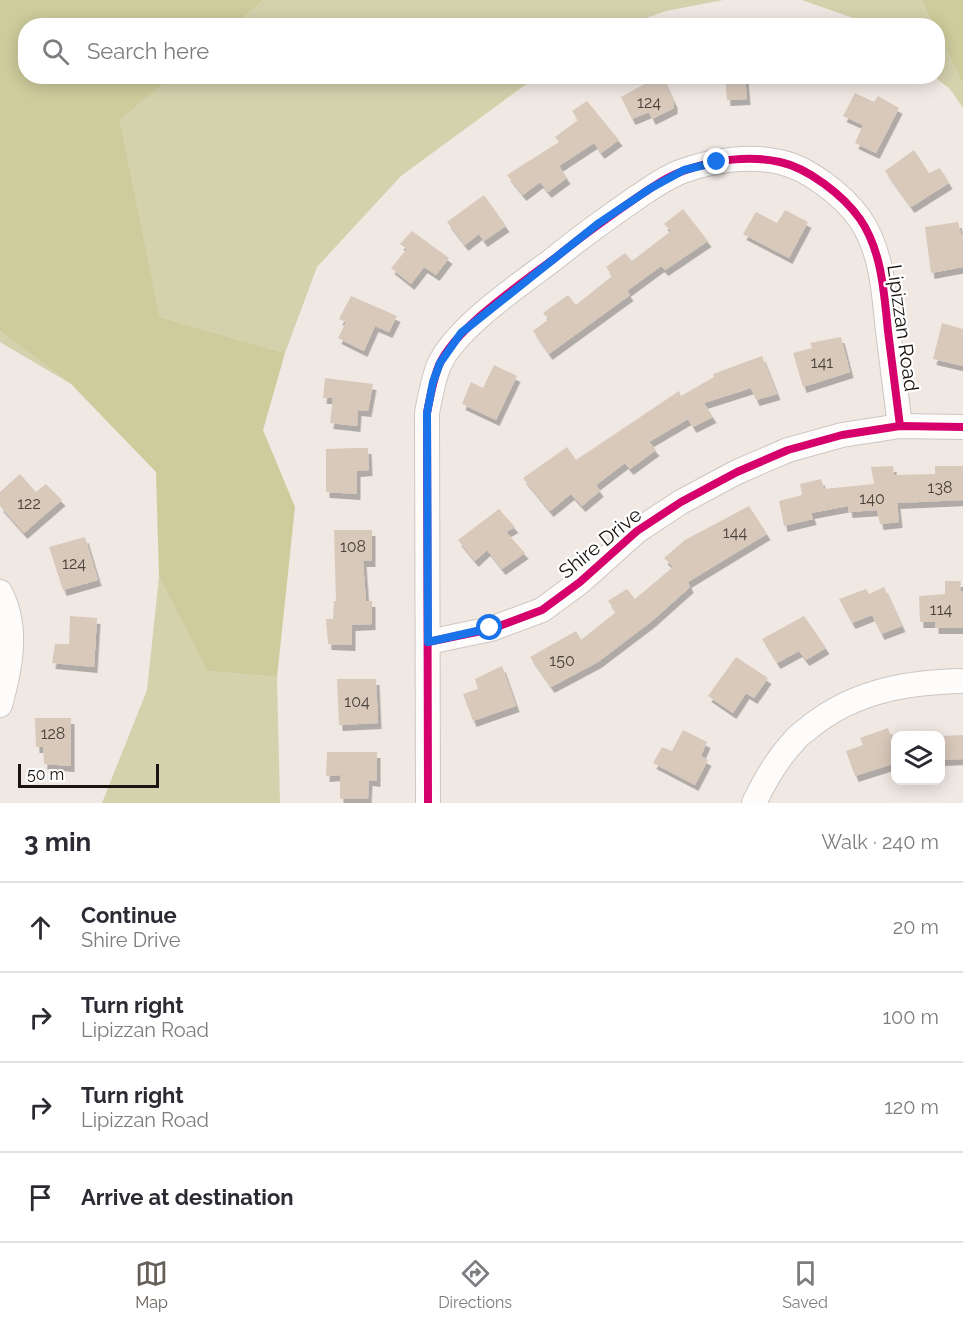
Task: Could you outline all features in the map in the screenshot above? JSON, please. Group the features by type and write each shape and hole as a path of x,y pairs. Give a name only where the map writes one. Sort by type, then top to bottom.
{"street":[{"name":"Lipizzan Road","path":"428,803 427,413 433,382 440,363 461,333 497,304 599,223 651,188 684,170 717,162 753,159 781,162 808,174 836,193 860,219 874,245 882,283 900,426"},
{"name":"Shire Drive","path":"428,642 490,628 542,610 580,582 638,531 681,502 737,472 788,450 842,435 900,426 963,428"},
{"path":"0,592 12,633 9,675 0,705"},
{"path":"754,803 794,740 822,717 854,699 896,687 963,681"}],"shaded area":[{"path":"0,0 264,0 242,18 18,18 18,84 164,84 120,120 160,317 285,353 263,430 295,507 277,677 207,671 159,577 156,472 71,384 0,331"},
{"path":"264,0 723,0 666,11 646,18 242,18"},
{"path":"802,0 921,0 930,18 853,18"},
{"path":"921,0 963,0 963,84 945,47 945,18 930,18"},
{"path":"945,47 963,84 963,108 944,84"},
{"path":"164,84 526,84 401,176 317,267 285,353 160,317 120,120"},
{"path":"0,331 71,384 0,342"},
{"path":"159,577 207,671 277,677 280,803 102,803 147,690"}],"building":[{"path":"645,84 666,84 674,102 674,108 652,119 649,112 632,119 621,97"},
{"path":"726,84 746,84 747,99 727,100"},
{"path":"855,93 874,102 878,96 899,108 876,153 855,143 863,125 843,116"},
{"path":"587,101 619,140 601,153 594,143 559,166 567,178 548,192 540,182 523,195 507,175 559,142 555,137 578,120 572,111"},
{"path":"914,150 929,173 940,168 949,183 911,207 885,171"},
{"path":"484,195 506,226 484,241 479,234 465,245 447,222"},
{"path":"683,209 708,241 665,270 661,266 627,291 630,295 549,354 533,331 549,319 543,313 568,295 576,305 612,276 606,267 625,253 632,261 671,231 664,224"},
{"path":"785,210 808,222 789,258 743,234 756,212 777,223"},
{"path":"958,222 961,234 963,234 963,267 931,273 925,227"},
{"path":"412,231 449,258 436,275 424,267 411,284 391,268 407,249 400,244"},
{"path":"351,296 397,316 389,332 375,326 364,351 338,338 346,322 339,319"},
{"path":"942,323 963,329 963,366 933,359"},
{"path":"841,337 850,372 803,387 793,353 812,348 810,343"},
{"path":"762,356 777,394 756,400 751,388 704,403 713,417 693,427 688,419 649,442 656,450 630,469 625,463 596,485 600,491 582,506 571,494 550,511 523,478 567,447 576,460 679,391 681,396 714,377 713,374"},
{"path":"494,365 517,376 496,420 462,404 471,382 483,388"},
{"path":"325,378 373,384 368,411 358,410 357,426 330,423 333,398 323,398"},
{"path":"368,448 369,470 357,471 357,494 326,492 326,449"},
{"path":"893,466 894,475 935,474 935,466 963,466 963,500 897,503 899,522 880,524 877,510 849,512 848,506 811,513 813,519 784,526 779,501 802,495 800,484 821,479 824,489 874,484 871,467"},
{"path":"20,474 36,492 46,484 62,500 24,533 0,506 0,492"},
{"path":"749,506 767,534 688,582 690,587 652,621 598,662 551,687 530,657 576,631 581,640 616,612 608,601 627,589 635,599 673,567 664,558 685,540"},
{"path":"499,509 515,527 506,532 525,553 502,569 487,550 475,561 458,540"},
{"path":"334,530 372,530 372,561 363,561 366,601 372,601 372,624 352,625 352,645 328,644 326,619 333,619 334,601 336,601"},
{"path":"85,537 98,580 63,590 49,547"},
{"path":"945,581 961,581 963,628 935,628 935,622 920,622 919,596 945,594"},
{"path":"884,587 902,626 881,634 872,615 852,623 839,599 866,589 869,594"},
{"path":"70,616 97,618 94,667 52,663 55,644 69,644"},
{"path":"804,616 826,648 806,660 799,651 777,663 762,639"},
{"path":"736,657 768,678 754,698 746,693 733,713 708,696"},
{"path":"502,666 516,706 473,721 463,694 478,689 475,679"},
{"path":"337,679 376,679 378,723 339,725"},
{"path":"35,718 71,718 71,766 44,764 43,747 36,747"},
{"path":"888,728 891,736 891,765 855,776 846,751 863,745 860,738"},
{"path":"683,730 707,742 701,756 708,760 695,785 653,763 662,747 672,751"},
{"path":"963,735 963,759 945,760 945,736"},
{"path":"327,752 377,752 377,781 369,780 368,799 340,799 340,775 326,776"}],"cycle path":[{"path":"428,803 427,413 437,371 447,351 474,321 508,293 607,219 673,175 720,161 757,159 791,165 813,176 835,192 860,219 873,245 881,273 900,426"},
{"path":"428,642 491,629 542,610 580,582 637,531 681,502 737,472 788,450 842,435 900,426 963,427"}],"route":[{"path":"490,628 428,642 427,413 433,382 440,363 461,333 599,223 651,188 684,170 717,162"}]}
